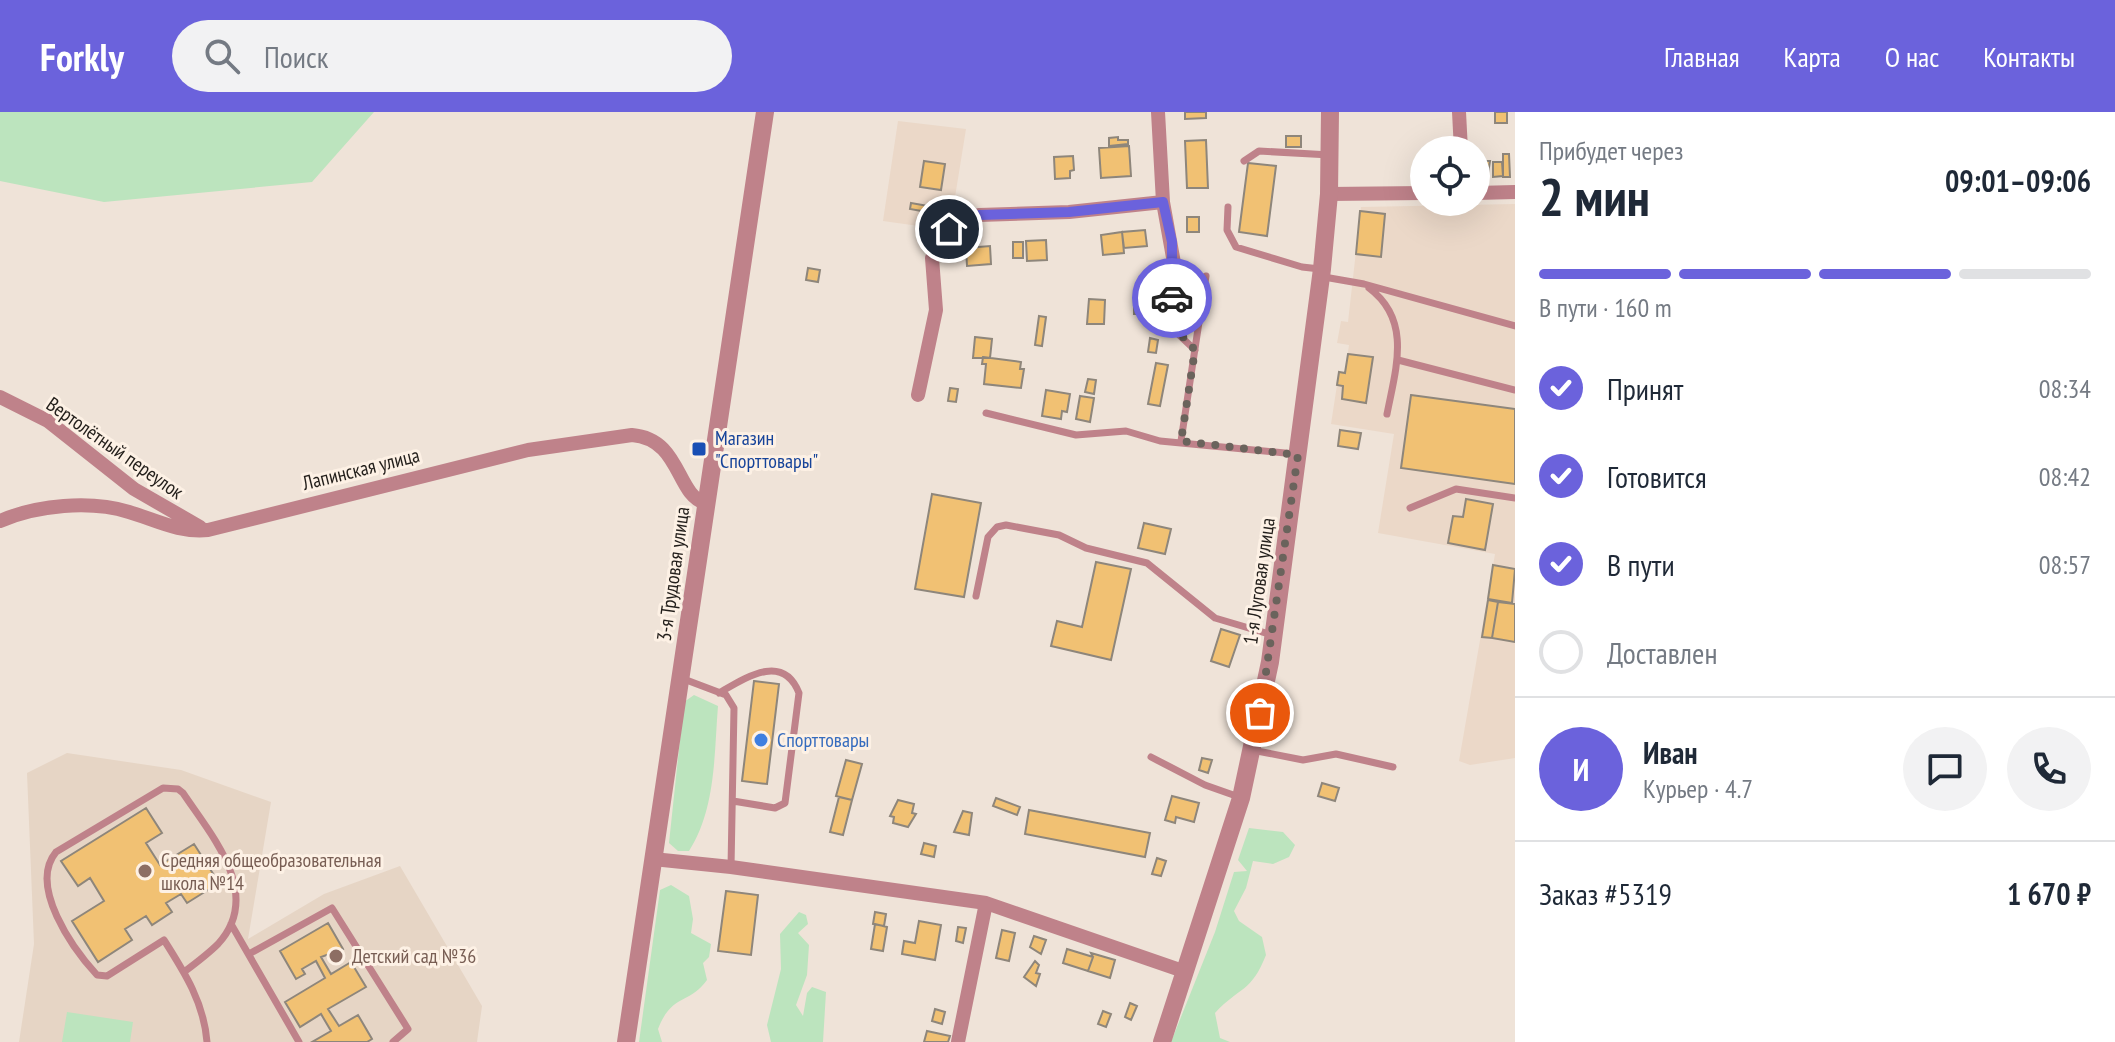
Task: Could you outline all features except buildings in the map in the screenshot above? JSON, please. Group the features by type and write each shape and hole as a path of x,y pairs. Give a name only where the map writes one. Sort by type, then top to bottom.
{"street":[{"name":"3-я Трудовая улица","path":"626,1042 765,112"},
{"path":"1158,112 1163,202 1174,263 1171,320"},
{"name":"1-я Луговая улица","path":"1162,1042 1241,798 1274,635 1322,273 1329,194 1330,112"},
{"path":"1459,112 1460,136"},
{"path":"1490,193 1515,192"},
{"path":"1329,194 1410,193"},
{"path":"918,395 936,310 932,258 949,229 979,215 1069,212 1163,202"},
{"name":"Вертолётный переулок","path":"0,397 48,421 134,489 191,524 208,530"},
{"name":"Лапинская улица","path":"0,521 42,509 105,508 178,529 208,530 512,453 632,435 647,438 665,450 694,497 705,503"},
{"path":"653,859 986,903 1186,972"},
{"path":"958,1042 986,903"}],"lane":[{"path":"1244,161 1259,151 1330,155"},
{"path":"1228,207 1227,230 1236,247 1515,326"},
{"path":"1181,441 1206,276"},
{"path":"1364,284 1393,313 1398,360 1387,414"},
{"path":"1171,320 1176,332 1195,350"},
{"path":"1398,360 1515,390"},
{"path":"986,413 1076,435 1126,431 1160,441 1298,455"},
{"path":"1410,508 1456,489 1515,498"},
{"path":"976,596 988,537 997,527 1006,525 1059,535 1086,548 1147,563 1215,618 1274,635"},
{"path":"719,693 765,670 780,670 794,680 799,693 785,803 775,808 733,801"},
{"path":"681,678 726,695 734,708 731,867"},
{"path":"1252,750 1303,760 1336,754 1393,767"},
{"path":"1151,757 1205,785 1241,798"},
{"path":"184,972 218,944 231,924 234,889 231,866 178,789 163,788 151,792 56,852 48,868 49,899 97,975 107,976 164,940 184,972 206,1021 207,1042"},
{"path":"249,954 332,908 408,1029 393,1042"},
{"path":"231,924 249,954 248,959 299,1042"}],"shaded area":[{"path":"898,121 966,129 951,222 940,229 883,221"},
{"path":"1490,204 1515,204 1515,758 1470,765 1459,761 1495,554 1378,533 1394,434 1331,424 1339,372 1345,373 1349,345 1337,343 1341,321 1348,322 1361,207 1410,206 1410,216 1490,216"},
{"name":"Средняя общеобразовательная школа №14","path":"67,753 181,770 271,802 248,939 324,894 400,866 482,1006 477,1042 19,1042 34,944 27,773"}],"green space":[{"path":"0,112 374,112 312,182 104,202 0,181"},
{"path":"694,695 718,706 714,762 709,800 698,835 689,851 678,851 669,843 684,702"},
{"path":"1249,828 1283,832 1295,845 1289,857 1273,864 1253,861 1246,888 1234,911 1239,921 1262,937 1266,955 1250,983 1215,1013 1220,1038 1230,1042 1171,1042 1215,932 1234,872 1247,871 1238,860"},
{"path":"671,885 689,896 693,919 691,933 711,944 709,957 703,963 707,980 694,993 675,1004 663,1018 658,1029 662,1042 639,1042 660,890"},
{"path":"799,912 806,915 808,924 798,933 809,945 807,975 796,1005 803,1016 807,993 812,987 826,992 823,1042 771,1042 767,1025 781,969 780,934"},
{"path":"67,1012 133,1022 130,1042 62,1042"}],"way so far":[{"path":"1172,298 1173,326 1195,350 1181,441 1298,455 1270,662 1260,713"}],"place":[{"name":"Магазин \"Спорттовары\"","path":"699,449"},
{"name":"Спорттовары","path":"761,740"},
{"name":"Средняя общеобразовательная школа №14","path":"145,871"},
{"name":"Детский сад №36","path":"336,956"}],"route":[{"path":"949,229 958,222 979,215 1069,212 1163,202 1174,263 1172,298"}]}
